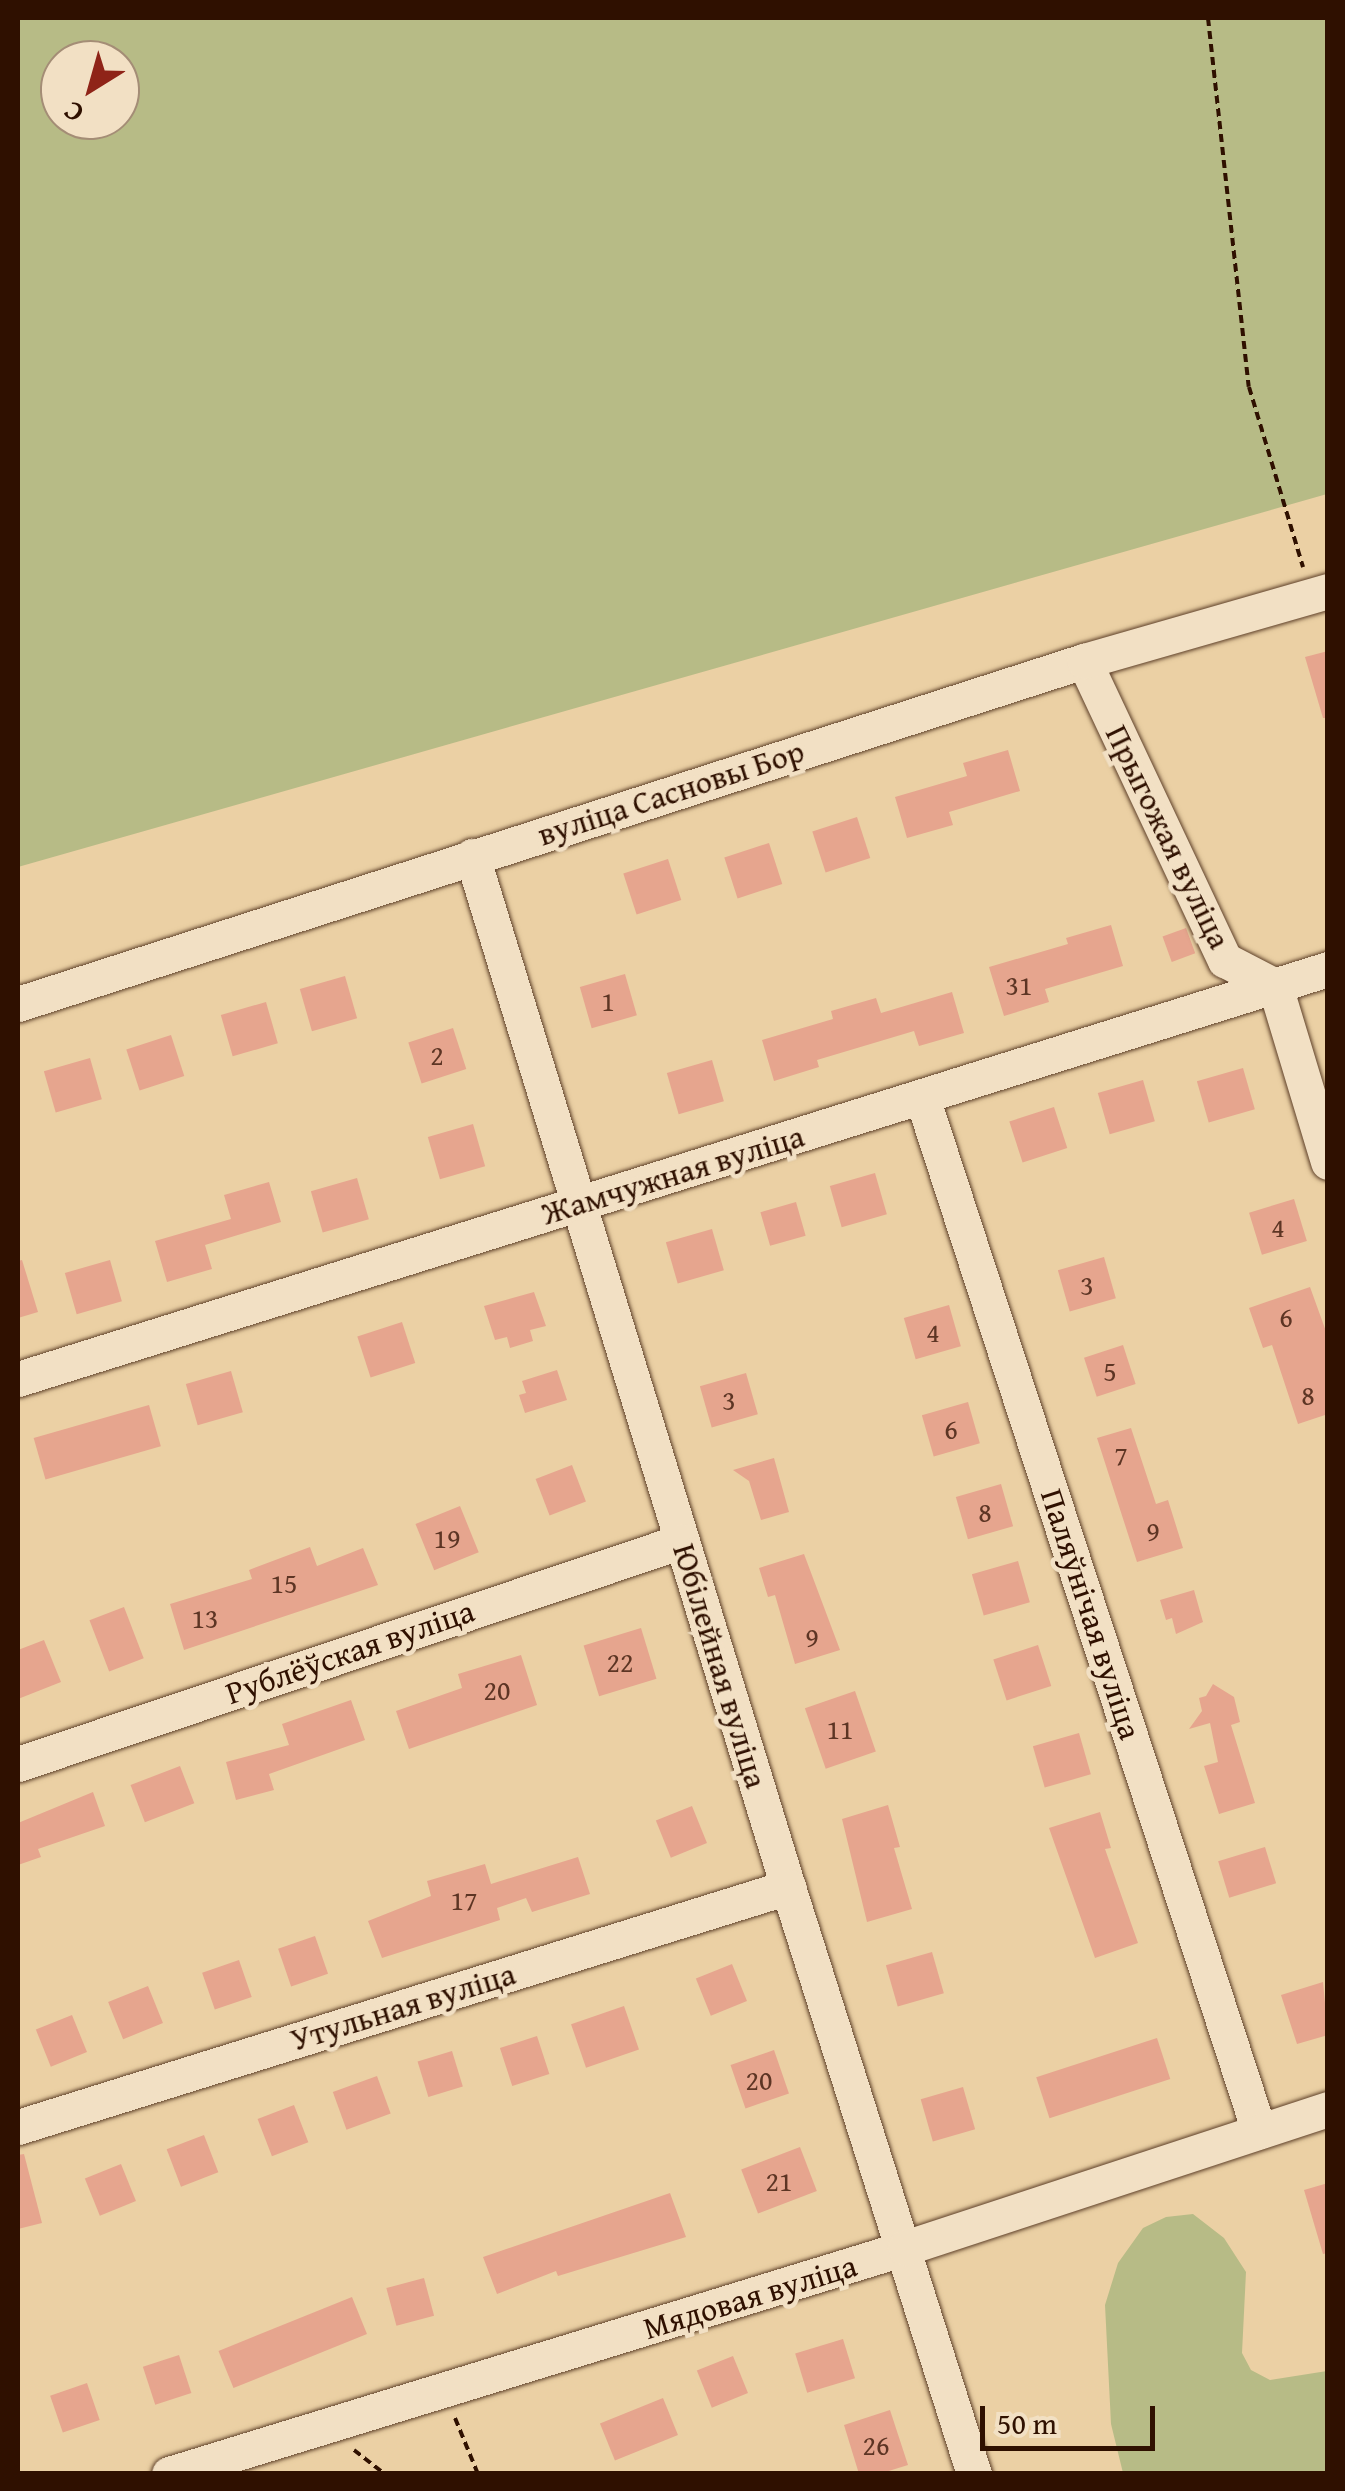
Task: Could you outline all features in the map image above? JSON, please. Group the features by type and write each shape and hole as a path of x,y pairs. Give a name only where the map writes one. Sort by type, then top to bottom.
{"street":[{"name":"вуліца Сасновы Бор","path":"18,1004 1084,661 1320,593"},
{"name":"Прыгожая вуліца","path":"1084,661 1224,960 1275,986"},
{"name":"Юбілейная вуліца","path":"472,856 788,1887 906,2248 974,2474"},
{"name":"Жамчужная вуліца","path":"18,1379 1328,969"},
{"path":"1275,986 1328,1162"},
{"name":"Паляўнічая вуліца","path":"922,1097 1260,2131"},
{"name":"Рублёўская вуліца","path":"18,1764 682,1541"},
{"name":"Утульная вуліца","path":"18,2127 788,1887"},
{"name":"Мядовая вуліца","path":"168,2474 906,2248 1328,2108"}],"path":[{"path":"1208,18 1249,387 1320,593"},
{"path":"444,2392 478,2474"}],"green space":[{"path":"18,18 1327,18 1327,494 18,867"},
{"path":"1193,2214 1224,2238 1246,2272 1242,2353 1251,2370 1270,2380 1327,2371 1327,2473 1123,2473 1111,2424 1105,2305 1118,2263 1143,2228 1166,2217"}],"building":[{"path":"1328,651 1328,718 1323,718 1305,657"},
{"path":"1008,750 1020,791 949,812 953,825 907,838 895,797 967,776 963,763"},
{"path":"857,817 870,858 826,872 812,832"},
{"path":"769,843 782,884 738,898 724,858"},
{"path":"668,859 681,900 637,914 623,874"},
{"path":"1111,925 1123,966 1045,989 1049,1002 1004,1016 989,967 1068,944 1066,938"},
{"path":"1186,928 1195,953 1172,962 1163,937"},
{"path":"625,974 637,1015 592,1028 580,987"},
{"path":"345,976 357,1018 312,1031 300,989"},
{"path":"952,992 964,1033 919,1046 914,1031 817,1060 819,1067 774,1081 762,1040 833,1019 831,1011 876,998 881,1013"},
{"path":"266,1002 278,1043 233,1056 221,1015"},
{"path":"453,1028 466,1069 422,1083 408,1043"},
{"path":"171,1035 184,1076 140,1090 126,1050"},
{"path":"90,1058 102,1099 56,1113 44,1071"},
{"path":"712,1060 724,1101 679,1114 667,1073"},
{"path":"1243,1068 1255,1109 1209,1123 1197,1081"},
{"path":"1143,1080 1155,1121 1110,1134 1098,1093"},
{"path":"1054,1107 1067,1148 1023,1162 1009,1122"},
{"path":"473,1124 485,1166 440,1179 428,1137"},
{"path":"875,1173 887,1214 842,1227 830,1186"},
{"path":"357,1178 369,1219 323,1233 311,1191"},
{"path":"269,1182 281,1222 205,1245 212,1269 167,1282 155,1241 231,1219 224,1195"},
{"path":"1294,1199 1307,1241 1262,1255 1249,1213"},
{"path":"796,1202 806,1236 770,1246 760,1212"},
{"path":"712,1229 724,1270 678,1284 666,1242"},
{"path":"1104,1257 1116,1298 1070,1312 1058,1270"},
{"path":"22,1260 38,1312 18,1318 18,1261"},
{"path":"110,1260 122,1301 77,1314 65,1273"},
{"path":"1310,1287 1328,1337 1328,1414 1298,1424 1272,1345 1263,1348 1249,1308"},
{"path":"534,1292 546,1326 530,1330 533,1341 510,1348 507,1337 495,1340 484,1306"},
{"path":"949,1305 961,1346 916,1359 904,1318"},
{"path":"402,1322 415,1363 371,1377 357,1337"},
{"path":"1123,1345 1136,1384 1097,1397 1084,1358"},
{"path":"557,1370 567,1400 525,1413 519,1395 526,1393 522,1381"},
{"path":"231,1371 243,1412 198,1425 186,1384"},
{"path":"746,1373 758,1414 712,1428 700,1386"},
{"path":"968,1402 980,1443 934,1457 922,1415"},
{"path":"149,1405 161,1446 46,1479 34,1438"},
{"path":"1131,1428 1156,1504 1168,1500 1183,1548 1137,1562 1097,1438"},
{"path":"774,1458 789,1512 761,1520 749,1481 733,1470"},
{"path":"572,1465 586,1501 550,1515 536,1479"},
{"path":"1001,1484 1013,1526 968,1539 956,1497"},
{"path":"460,1506 479,1552 434,1570 415,1524"},
{"path":"310,1547 317,1566 363,1548 378,1585 184,1650 170,1604 252,1579 249,1570"},
{"path":"804,1554 840,1650 795,1664 775,1595 768,1597 759,1568"},
{"path":"1018,1561 1030,1602 984,1616 972,1574"},
{"path":"1194,1590 1203,1622 1176,1634 1172,1618 1166,1620 1160,1600"},
{"path":"124,1607 144,1658 109,1672 89,1620"},
{"path":"641,1628 656,1679 599,1696 584,1646"},
{"path":"44,1640 61,1682 18,1699 18,1650"},
{"path":"1038,1645 1051,1686 1007,1700 993,1660"},
{"path":"521,1655 537,1705 409,1749 396,1711 462,1688 458,1674"},
{"path":"1213,1684 1234,1697 1240,1722 1231,1725 1255,1803 1219,1814 1204,1766 1218,1762 1210,1723 1189,1729 1202,1711 1199,1698 1206,1696"},
{"path":"855,1691 876,1752 826,1769 805,1708"},
{"path":"351,1700 365,1740 269,1774 274,1790 236,1800 226,1762 289,1745 282,1724"},
{"path":"1079,1733 1091,1774 1045,1788 1033,1746"},
{"path":"180,1766 194,1803 145,1822 131,1785"},
{"path":"93,1792 105,1826 38,1849 41,1857 18,1865 18,1823"},
{"path":"888,1805 900,1847 894,1848 912,1909 867,1922 842,1819"},
{"path":"692,1806 707,1843 671,1858 656,1821"},
{"path":"1100,1812 1111,1848 1105,1849 1138,1943 1095,1958 1049,1828"},
{"path":"1265,1847 1276,1883 1229,1898 1218,1861"},
{"path":"578,1857 590,1894 532,1912 526,1898 497,1908 500,1920 382,1958 368,1921 431,1896 427,1881 485,1864 491,1884"},
{"path":"315,1936 328,1974 291,1987 278,1949"},
{"path":"932,1952 944,1993 898,2007 886,1965"},
{"path":"239,1960 252,1997 215,2010 202,1973"},
{"path":"732,1964 747,2001 711,2016 696,1979"},
{"path":"1323,1982 1328,2035 1297,2044 1281,1995"},
{"path":"148,1986 163,2023 123,2039 108,2002"},
{"path":"624,2006 639,2049 586,2068 571,2024"},
{"path":"72,2015 87,2052 51,2067 36,2030"},
{"path":"537,2036 549,2074 512,2086 500,2048"},
{"path":"1157,2038 1170,2079 1050,2118 1036,2077"},
{"path":"774,2050 789,2093 745,2108 731,2065"},
{"path":"452,2051 463,2086 428,2097 418,2062"},
{"path":"377,2076 391,2114 347,2130 333,2092"},
{"path":"963,2087 975,2129 933,2141 921,2099"},
{"path":"294,2105 308,2142 272,2156 258,2119"},
{"path":"204,2135 218,2172 181,2187 167,2149"},
{"path":"800,2147 817,2191 758,2213 741,2170"},
{"path":"24,2154 42,2223 18,2229 18,2155"},
{"path":"121,2164 136,2201 100,2216 85,2179"},
{"path":"1328,2183 1328,2253 1323,2254 1304,2190"},
{"path":"670,2193 686,2237 558,2276 556,2271 497,2294 483,2257"},
{"path":"424,2278 434,2316 396,2326 386,2288"},
{"path":"352,2297 367,2334 233,2388 218,2351"},
{"path":"843,2339 855,2378 807,2393 795,2354"},
{"path":"179,2355 191,2393 155,2405 143,2367"},
{"path":"733,2356 748,2393 712,2408 697,2371"},
{"path":"87,2383 100,2420 63,2433 50,2396"},
{"path":"663,2398 678,2435 615,2461 600,2423"},
{"path":"890,2410 908,2465 879,2474 859,2474 844,2425"}]}
